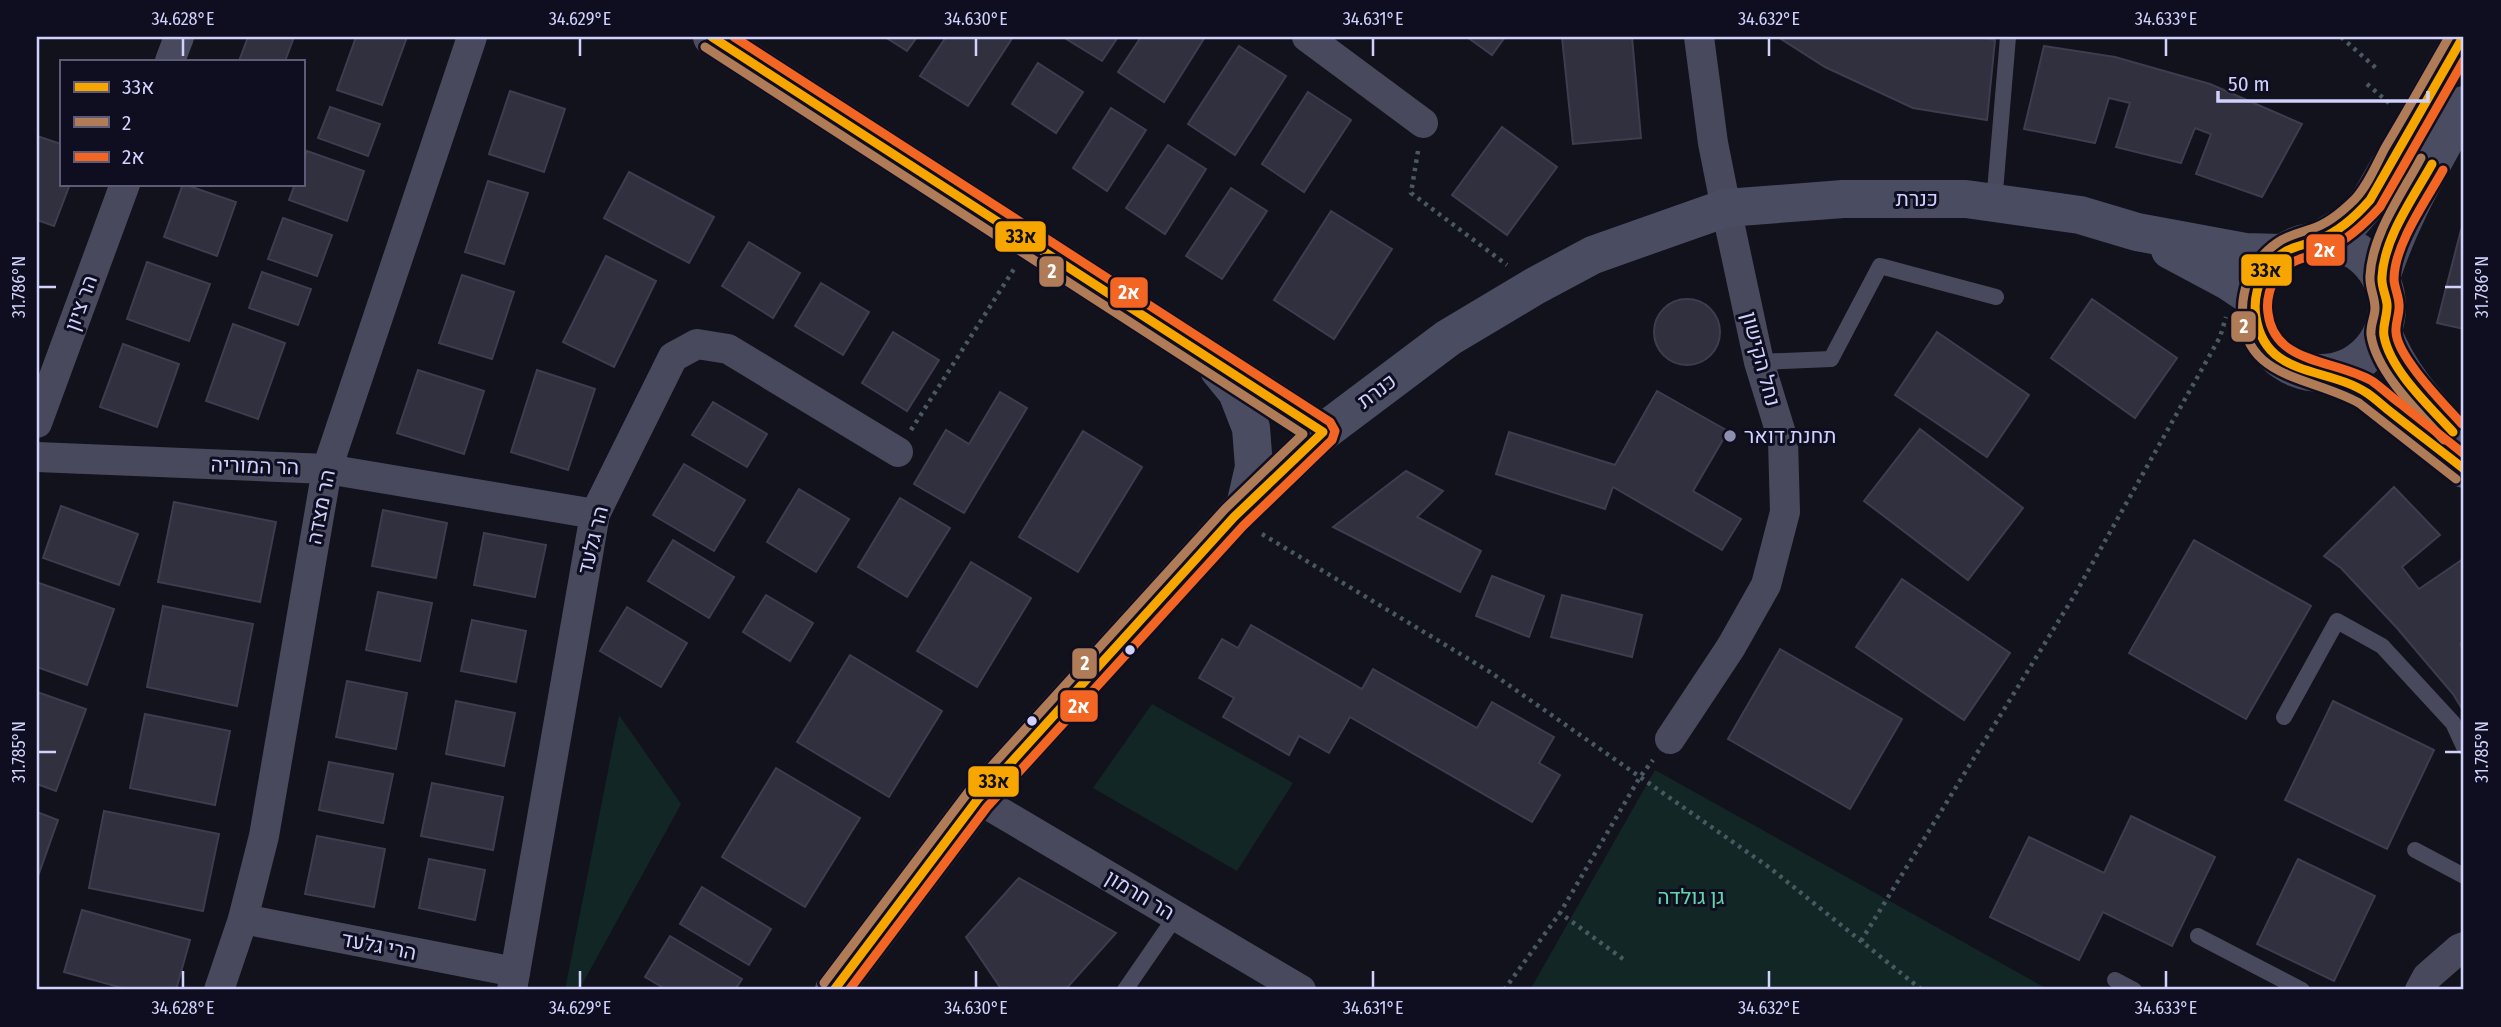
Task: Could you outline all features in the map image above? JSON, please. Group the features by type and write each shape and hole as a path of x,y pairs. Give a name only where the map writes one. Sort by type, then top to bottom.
{"street":[{"path":"170,60 179,37"},
{"name":"הר מצדה","path":"219,990 243,919 264,836 327,469 472,37"},
{"path":"712,37 1323,432"},
{"path":"1307,37 1423,123"},
{"name":"נחל הקישון","path":"1670,739 1731,647 1766,585 1785,512 1783,440 1759,362 1726,208 1713,144 1699,37"},
{"path":"2463,37 2370,200 2351,221 2269,266 2260,282 2245,292 2261,337 2272,352 2287,364 2305,372 2325,374 2362,390 2464,468"},
{"path":"2325,374 2360,362 2373,349 2383,333 2388,314 2387,296 2381,278 2390,248 2405,214 2464,105"},
{"name":"הר ציון","path":"37,423 124,186"},
{"name":"כנרת","path":"834,990 978,799 1239,512 1323,432 1448,338 1535,285 1593,255 1726,208 1843,199 1966,199 2080,215 2137,232 2245,252 2336,243 2354,250 2370,262 2381,278"},
{"name":"כנרת","path":"2137,232 2245,292"},
{"path":"2383,333 2394,361 2464,445"},
{"name":"הר גלעד","path":"513,981 595,514 673,357 697,344 728,349 898,452"},
{"path":"1209,358 1237,392 1251,428 1254,467 1239,512"},
{"name":"הר המוריה","path":"37,457 327,469 595,514"},
{"name":"הר חרמון","path":"978,799 1301,990"},
{"name":"הרי גלעד","path":"243,919 513,981"},
{"path":"2420,990 2427,977 2464,947"}],"lane":[{"path":"1994,203 2008,37"},
{"path":"1759,362 1831,359 1880,267 1996,297"},
{"path":"2284,717 2337,621 2382,646 2453,723 2464,747"},
{"path":"2415,850 2464,876"},
{"path":"1125,990 1176,916"},
{"path":"2198,936 2302,990"},
{"path":"2115,980 2134,990"}],"path":[{"path":"2341,37 2376,68"},
{"path":"1423,123 1411,193 1535,285"},
{"path":"898,452 1031,243"},
{"path":"1861,941 2074,597 2245,292"},
{"path":"1239,512 1490,672 1770,869 1922,990"},
{"path":"1504,990 1560,913 1640,777 1670,739"},
{"path":"1560,913 1623,959"}],"green space":[{"path":"1152,704 1293,783 1237,871 1093,788"},
{"path":"619,715 681,804 579,990 565,990"},
{"name":"גן גולדה","path":"1655,770 2049,990 1530,990"}],"building":[{"path":"248,37 294,37 285,60 239,60"},
{"path":"356,37 407,37 382,105 337,90"},
{"path":"885,37 917,37 907,51"},
{"path":"946,37 1013,37 968,106 920,76"},
{"path":"1063,37 1118,37 1102,61"},
{"path":"1141,37 1205,37 1164,102 1118,72"},
{"path":"1467,37 1505,37 1492,55"},
{"path":"1562,37 1632,37 1641,138 1573,144"},
{"path":"1778,37 1975,37 1995,40 1987,120 1913,108 1825,67"},
{"path":"1239,46 1286,76 1235,155 1188,124"},
{"path":"2044,46 2115,57 2210,84 2302,124 2262,197 2196,174 2211,134 2195,128 2181,163 2116,147 2130,103 2109,98 2095,143 2024,129"},
{"path":"1038,63 1083,92 1056,133 1012,104"},
{"path":"510,91 565,109 544,172 489,154"},
{"path":"1308,92 1351,120 1304,192 1262,164"},
{"path":"330,107 380,124 368,156 318,138"},
{"path":"1111,108 1146,130 1107,191 1073,168"},
{"path":"1502,127 1557,167 1507,235 1452,195"},
{"path":"37,136 60,144 60,186 69,186 54,226 37,220"},
{"path":"1168,145 1206,169 1165,234 1126,208"},
{"path":"307,151 364,171 347,221 289,200 294,186 304,186 304,159"},
{"path":"629,172 714,217 689,263 604,218"},
{"path":"488,181 528,193 504,264 465,252"},
{"path":"182,186 236,202 217,256 164,237"},
{"path":"1231,188 1267,211 1222,279 1186,256"},
{"path":"1331,211 1392,249 1334,339 1274,300"},
{"path":"283,218 332,235 317,276 268,259"},
{"path":"2461,230 2464,231 2464,329 2437,323"},
{"path":"749,242 800,273 773,318 722,286"},
{"path":"606,256 656,281 614,367 563,342"},
{"path":"147,262 210,284 189,341 127,319"},
{"path":"262,272 311,289 298,325 249,308"},
{"path":"462,275 514,292 492,359 439,343"},
{"path":"821,283 869,312 843,355 795,326"},
{"path":"1687,299 1710,309 1720,332 1710,355 1687,365 1664,355 1654,332 1664,309"},
{"path":"2092,299 2177,358 2135,418 2051,358"},
{"path":"233,324 285,343 258,419 206,401"},
{"path":"893,332 939,360 907,411 862,383"},
{"path":"1937,332 2029,395 1987,457 1895,395"},
{"path":"123,344 179,364 157,427 100,407"},
{"path":"418,370 484,391 464,454 397,433"},
{"path":"537,370 595,389 568,470 511,452"},
{"path":"1657,391 1728,431 1693,491 1741,519 1722,550 1613,487 1605,509 1496,474 1509,432 1615,465"},
{"path":"1000,392 1027,408 964,513 914,484 946,430 969,444"},
{"path":"713,402 767,434 747,467 692,435"},
{"path":"1920,429 2023,508 1968,580 1864,501"},
{"path":"1083,431 1142,467 1078,572 1019,537"},
{"path":"684,464 745,500 714,551 653,515"},
{"path":"1406,471 1443,491 1417,517 1481,551 1460,592 1333,527"},
{"path":"2394,487 2440,535 2402,567 2419,589 2463,559 2464,562 2464,641 2460,644 2464,652 2464,712 2453,694 2397,628 2341,568 2324,556"},
{"path":"799,489 849,519 816,572 767,542"},
{"path":"900,498 950,528 907,597 858,567"},
{"path":"174,502 276,522 260,602 158,582"},
{"path":"61,506 138,534 119,585 43,558"},
{"path":"383,510 447,523 436,578 372,566"},
{"path":"484,533 546,545 535,597 474,585"},
{"path":"673,540 734,577 709,618 648,581"},
{"path":"2194,540 2311,606 2246,719 2129,653"},
{"path":"971,562 1031,598 977,687 917,651"},
{"path":"1492,576 1544,596 1529,637 1476,616"},
{"path":"1902,579 2010,653 1964,720 1856,647"},
{"path":"39,583 114,609 87,685 37,667"},
{"path":"378,592 432,603 420,661 366,650"},
{"path":"766,595 813,623 790,661 743,632"},
{"path":"1562,595 1642,615 1632,657 1551,637"},
{"path":"163,606 253,624 237,706 147,687"},
{"path":"627,607 687,643 661,687 600,651"},
{"path":"472,620 526,631 516,682 461,671"},
{"path":"1251,625 1362,689 1373,669 1477,728 1492,702 1554,737 1539,763 1560,775 1532,822 1350,717 1329,753 1299,736 1289,755 1223,717 1234,698 1199,678 1222,639 1238,648"},
{"path":"1780,649 1902,719 1850,809 1728,739"},
{"path":"850,655 942,711 889,797 797,742"},
{"path":"347,681 407,693 396,749 336,737"},
{"path":"37,692 86,709 56,791 37,784"},
{"path":"456,701 515,713 504,766 446,754"},
{"path":"2333,701 2434,750 2387,849 2285,800"},
{"path":"145,714 230,731 215,805 130,788"},
{"path":"329,762 393,774 383,823 319,810"},
{"path":"776,768 860,818 805,907 722,857"},
{"path":"432,783 503,797 493,850 421,836"},
{"path":"104,811 219,834 203,911 89,888"},
{"path":"37,812 58,820 37,879"},
{"path":"2131,816 2215,857 2172,946 2103,912 2079,960 1990,917 2029,837 2104,873"},
{"path":"317,836 385,849 374,907 305,894"},
{"path":"429,859 485,870 475,920 419,908"},
{"path":"2298,859 2375,896 2334,981 2257,944"},
{"path":"1019,878 1116,933 1065,990 1002,990 966,937"},
{"path":"702,887 771,929 749,965 680,924"},
{"path":"82,910 190,940 176,990 130,990 64,972"},
{"path":"670,936 742,979 735,990 667,990 645,977"}],"transit line":[{"name":"33א","path":"712,37 1323,432 1234,517 978,799 834,990"},
{"name":"2א","path":"734,37 1330,422 1335,431 1332,440 1243,526 987,807 849,990"},
{"name":"2","path":"2449,37 2360,193 2329,220 2285,238 2270,249 2254,268 2243,301 2244,327 2251,346 2264,361 2280,371 2359,403 2456,479"},
{"name":"33א","path":"2463,37 2370,200 2334,232 2287,251 2275,259 2262,277 2255,304 2262,337 2271,351 2284,361 2351,384 2367,393 2464,469"},
{"name":"2","path":"705,47 1303,434 1225,509 969,791 824,983"},
{"name":"2א","path":"2464,60 2380,207 2341,242 2284,268 2276,277 2268,298 2268,313 2273,330 2294,352 2372,381 2464,454"},
{"name":"2","path":"2421,158 2389,215 2376,245 2370,276 2375,308 2371,335 2381,363 2390,377 2411,405 2444,440"},
{"name":"33א","path":"2432,164 2394,233 2384,262 2382,284 2387,304 2384,336 2402,375 2453,432"},
{"name":"2א","path":"2443,170 2412,223 2399,252 2394,279 2399,305 2396,332 2398,342 2413,367 2462,424"}],"place":[{"name":"תחנת דואר","path":"1730,436"}]}
